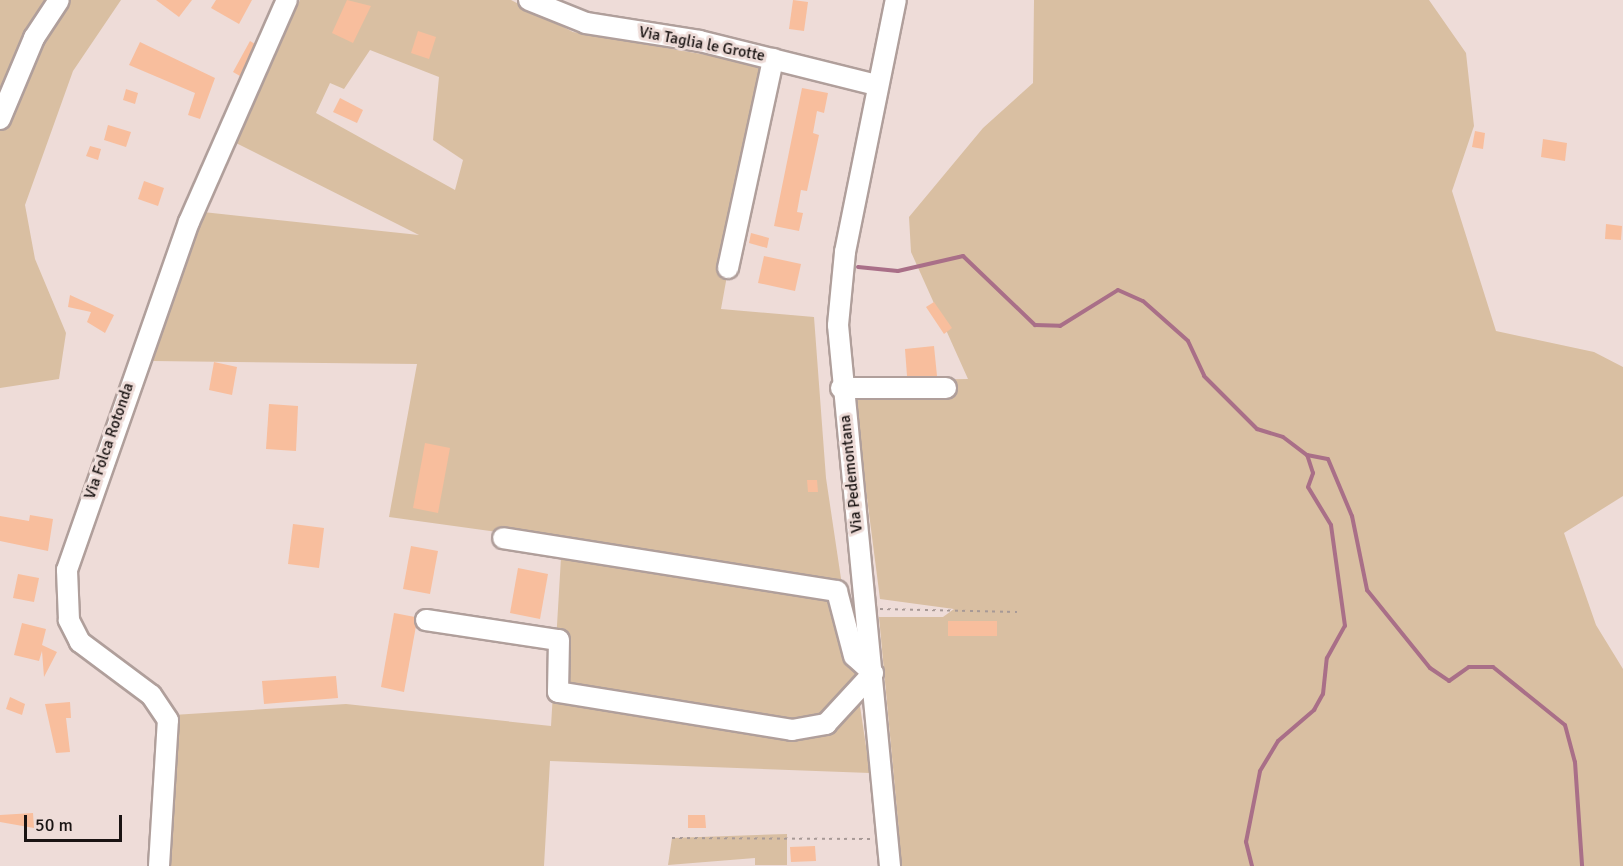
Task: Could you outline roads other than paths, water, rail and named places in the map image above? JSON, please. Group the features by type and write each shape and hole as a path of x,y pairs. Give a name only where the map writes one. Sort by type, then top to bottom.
{"street":[{"path":"0,119 34,38 59,0"},
{"name":"Via Folca Rotonda","path":"159,866 168,720 152,695 80,642 69,621 67,570 189,222 287,0"},
{"name":"Via Taglia le Grotte","path":"529,0 586,23 700,40 877,85"},
{"name":"Via Pedemontana","path":"890,866 890,839 873,673 841,388 840,282 877,85 896,0"},
{"path":"728,268 773,59"},
{"path":"841,388 946,388"},
{"path":"426,620 560,640 558,692 800,730 826,724 873,673 854,656 837,591 503,538"}],"waterway":[{"path":"858,267 898,271 963,256 1035,325 1060,326 1118,290 1143,301 1188,341 1204,376 1257,429 1283,437 1307,455 1328,459 1352,516 1367,590 1430,668 1449,681 1469,667 1493,667 1565,725 1575,762 1582,866"},
{"path":"1252,866 1246,842 1260,771 1278,741 1314,710 1323,694 1327,658 1345,626 1331,525 1308,487 1313,473 1307,455"}]}
